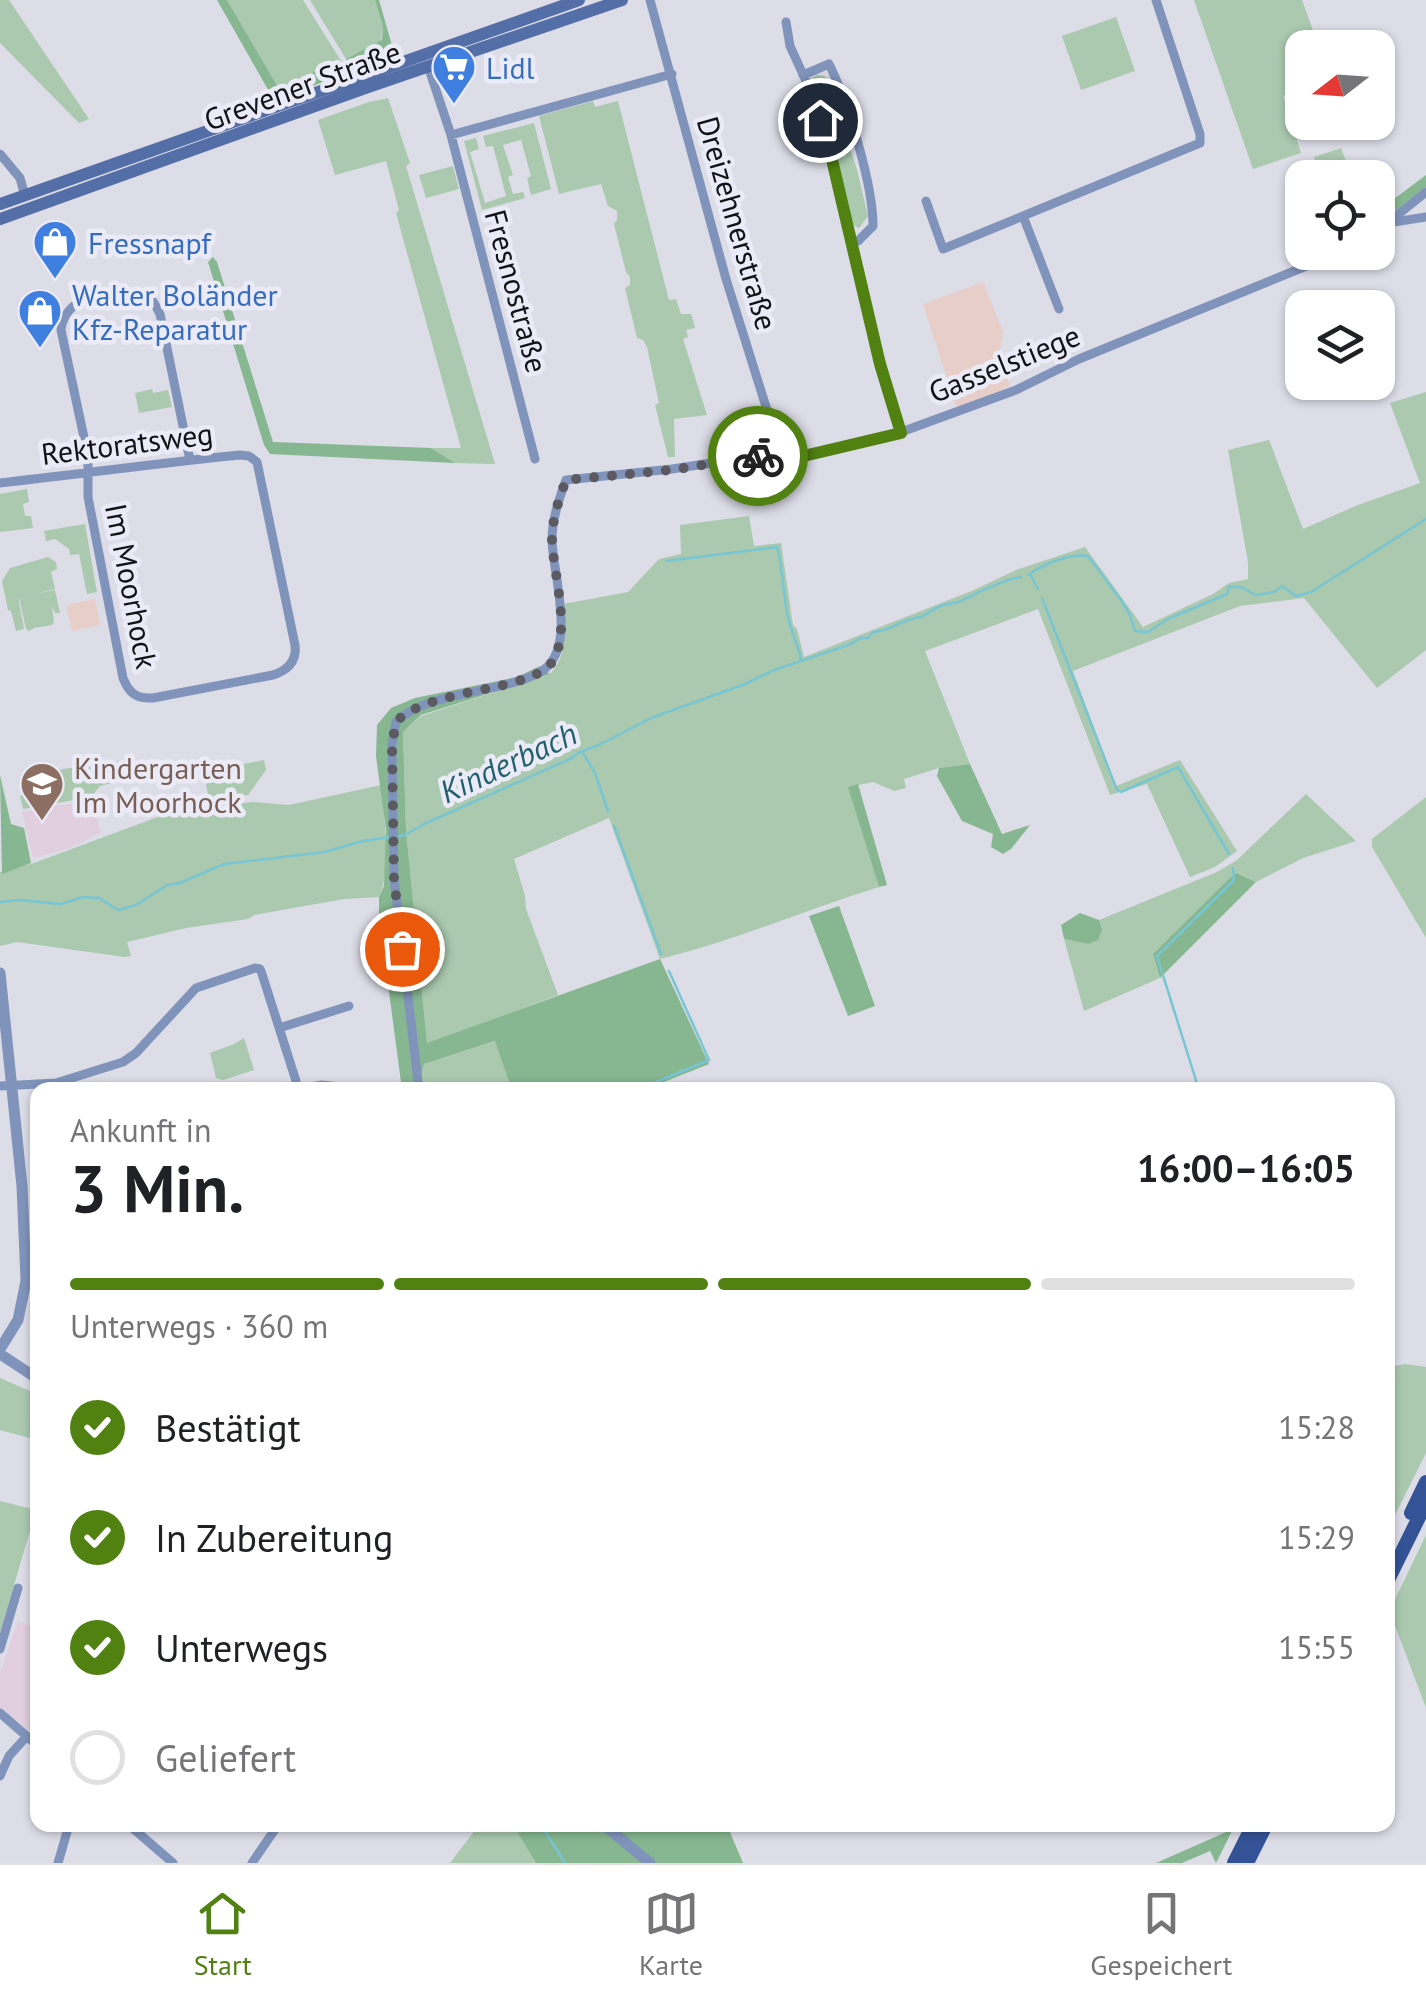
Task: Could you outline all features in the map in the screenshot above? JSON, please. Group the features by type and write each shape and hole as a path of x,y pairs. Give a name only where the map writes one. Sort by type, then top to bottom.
{"main road":[{"name":"Grevener Straße","path":"0,204 579,0"},
{"name":"Grevener Straße","path":"0,219 622,0"},
{"path":"1395,1545 1426,1482"},
{"path":"1395,1566 1426,1503"},
{"path":"1234,1863 1250,1832"},
{"path":"1247,1863 1262,1832"}],"street":[{"name":"Dreizehnerstraße","path":"650,0 726,279 782,458"},
{"path":"926,202 943,249 1200,143 1156,0"},
{"path":"786,22 790,46 811,92 829,147 880,364 901,433"},
{"path":"803,75 829,64 856,140 870,194 873,226 858,241 850,243"},
{"name":"Fresnostraße","path":"428,66 451,135 535,459"},
{"path":"451,135 672,74"},
{"path":"0,154 20,178 25,196"},
{"path":"1395,216 1426,192"},
{"path":"1023,216 1059,309"},
{"path":"1395,224 1426,217"},
{"name":"Gasselstiege","path":"418,1082 394,878 392,745 396,722 416,707 520,680 544,671 552,661 561,626 553,520 566,480 672,470 757,456 791,459 901,433 1016,390 1079,359 1297,270"},
{"path":"89,472 62,325 76,304 127,293 153,300 160,314 190,460"},
{"name":"Rektoratsweg","path":"0,483 243,454 257,462"},
{"name":"Im Moorhock","path":"89,472 88,498 123,678 131,694 153,698 280,672 295,658 296,646 257,462"},
{"path":"62,1082 130,1059 196,988 250,969 260,969 262,974 295,1082"},
{"path":"0,973 6,1085 26,1234 26,1281 18,1320 0,1352 30,1373"},
{"path":"280,1028 349,1006"},
{"path":"0,1650 18,1588"},
{"path":"0,1713 30,1739"},
{"path":"0,1776 27,1736"},
{"path":"58,1863 67,1832"},
{"path":"138,1832 173,1863"},
{"path":"252,1863 273,1832"},
{"path":"612,1832 650,1863"}],"shaded area":[{"path":"983,282 1003,332 999,354 1010,386 957,410 923,304"},
{"path":"95,599 100,625 72,631 66,605"},
{"path":"94,803 100,833 68,849 33,858 22,812"},
{"path":"18,1621 30,1625 30,1731 0,1707 0,1674"}],"green space":[{"path":"0,0 9,0 89,119 79,123 0,43"},
{"path":"217,0 227,0 278,87 341,61 348,73 274,100"},
{"path":"227,0 303,0 341,61 278,87"},
{"path":"310,0 375,0 383,27 381,41 346,59"},
{"path":"375,0 379,0 395,56 353,72 346,59 382,40 383,27"},
{"path":"1194,0 1302,0 1313,30 1285,30 1285,140 1297,140 1301,153 1253,169"},
{"path":"1116,17 1135,71 1081,90 1062,36"},
{"path":"817,75 829,82 857,170 868,216 859,228 852,224 809,79"},
{"path":"388,98 495,464 455,463 431,448 461,448 396,213 399,210 386,161 335,175 318,120"},
{"path":"593,101 595,107 618,101 669,300 676,299 681,314 691,314 695,328 686,330 688,337 683,339 707,415 674,419 675,457 668,457 655,405 659,403 647,347 637,338 625,288 630,285 630,277 614,224 617,211 608,206 601,184 559,194 539,116"},
{"path":"534,123 551,189 531,195 527,178 531,176 521,140 503,145 513,175 508,177 513,194 523,192 525,198 482,210 464,141 476,138 479,149 470,152 485,203 506,196 493,146 486,147 483,136"},
{"path":"1341,148 1346,160 1315,160 1314,157"},
{"path":"453,166 459,189 426,198 419,175"},
{"path":"1426,175 1426,187 1395,211 1395,198"},
{"path":"213,257 273,442 431,448 455,463 270,454 208,262"},
{"path":"152,389 153,393 168,390 172,407 139,413 135,393"},
{"path":"1426,392 1426,650 1377,688 1304,598 1240,606 1073,671 1116,786 1180,760 1237,851 1215,867 1190,877 1147,784 1110,795 1038,609 925,651 970,764 904,779 906,788 894,791 873,782 849,787 879,887 660,959 609,818 514,859 526,909 558,995 427,1044 406,830 403,732 421,716 550,674 563,650 563,604 628,592 659,559 681,554 680,525 749,516 754,546 781,543 793,625 804,657 1016,570 1085,547 1143,627 1229,583 1248,579 1228,450 1269,440 1303,529 1420,483 1390,403"},
{"path":"27,489 29,502 23,504 33,528 0,532 0,494"},
{"path":"85,524 97,592 87,594 79,554 70,555 69,549 55,539 46,541 44,531"},
{"path":"48,557 56,562 57,569 51,572 55,589 38,593 55,590 60,613 55,613 52,606 52,625 29,631 22,597 19,602 24,629 16,631 2,581 10,568"},
{"path":"540,666 550,674 421,715 403,732 406,830 427,1043 660,959 709,1064 664,1082 509,1082 495,1041 424,1064 419,1082 401,1082 379,916 386,830 376,756 377,725 391,708 415,698 517,677"},
{"path":"128,758 131,778 100,786 91,797 23,809 20,796 42,791 39,775 45,773 45,768 57,770 86,763 97,767"},
{"path":"264,760 266,770 248,795 209,800 204,772"},
{"path":"970,764 1002,834 1030,825 1003,854 991,847 993,834 962,821 937,776 939,768"},
{"path":"0,775 11,824 24,828 31,863 2,874"},
{"path":"858,784 887,885 879,887 848,787"},
{"path":"381,785 386,858 379,897 344,899 186,928 127,942 131,956 125,957 17,942 0,946 0,872 171,812 253,802 289,805"},
{"path":"1306,794 1356,841 1303,858 1256,882 1238,873 1153,954 1160,978 1084,1011 1064,939 1088,944 1102,929 1099,920 1217,872 1237,860"},
{"path":"1426,797 1426,938 1372,847 1372,839"},
{"path":"1237,873 1256,882 1160,978 1153,954"},
{"path":"839,906 875,1006 848,1016 809,916"},
{"path":"1080,913 1099,920 1102,929 1098,940 1088,944 1064,939 1061,925"},
{"path":"244,1038 254,1070 223,1080 216,1078 210,1053"},
{"path":"496,1041 509,1082 419,1082 424,1064"},
{"path":"1395,1366 1426,1367 1426,1453 1395,1515"},
{"path":"0,1378 30,1391 30,1438 0,1430"},
{"path":"0,1501 30,1508 30,1530 0,1633"},
{"path":"1426,1535 1426,1708 1395,1626 1395,1599"},
{"path":"474,1832 517,1832 536,1863 450,1863"},
{"path":"517,1832 730,1832 743,1863 536,1863"},
{"path":"1232,1832 1216,1863 1210,1851 1182,1863 1156,1863"}],"waterway":[{"name":"Kinderbach","path":"1028,575 1057,560 1088,556 1121,600 1135,631 1148,632 1168,619 1227,594 1229,587 1241,587 1256,595 1274,592 1282,586 1296,596 1311,592 1426,519"},
{"path":"666,561 777,547 787,613 801,660"},
{"path":"1030,574 1038,589"},
{"name":"Kinderbach","path":"398,836 651,718 1021,577"},
{"path":"1042,598 1117,790 1121,792 1178,767 1229,854"},
{"path":"583,753 595,773 608,811"},
{"path":"614,826 661,954"},
{"name":"Kinderbach","path":"0,902 61,904 83,897 99,898 118,910 136,905 167,885 224,864 324,852 390,837"},
{"path":"1196,1082 1157,956 1234,880 1233,868"},
{"path":"656,1082 709,1060 669,971"},
{"path":"545,1832 565,1863"}],"way so far":[{"path":"402,949 394,878 392,745 396,722 416,707 520,680 544,671 552,661 561,626 553,520 566,480 672,470 758,456"}],"place":[{"name":"Lidl","path":"454,105"},
{"name":"Fressnapf","path":"55,280"},
{"name":"Walter Boländer Kfz-Reparatur","path":"40,349"},
{"name":"Kindergarten Im Moorhock","path":"42,822"}],"route":[{"path":"758,456 791,459 901,433 880,364 820,120"}]}
